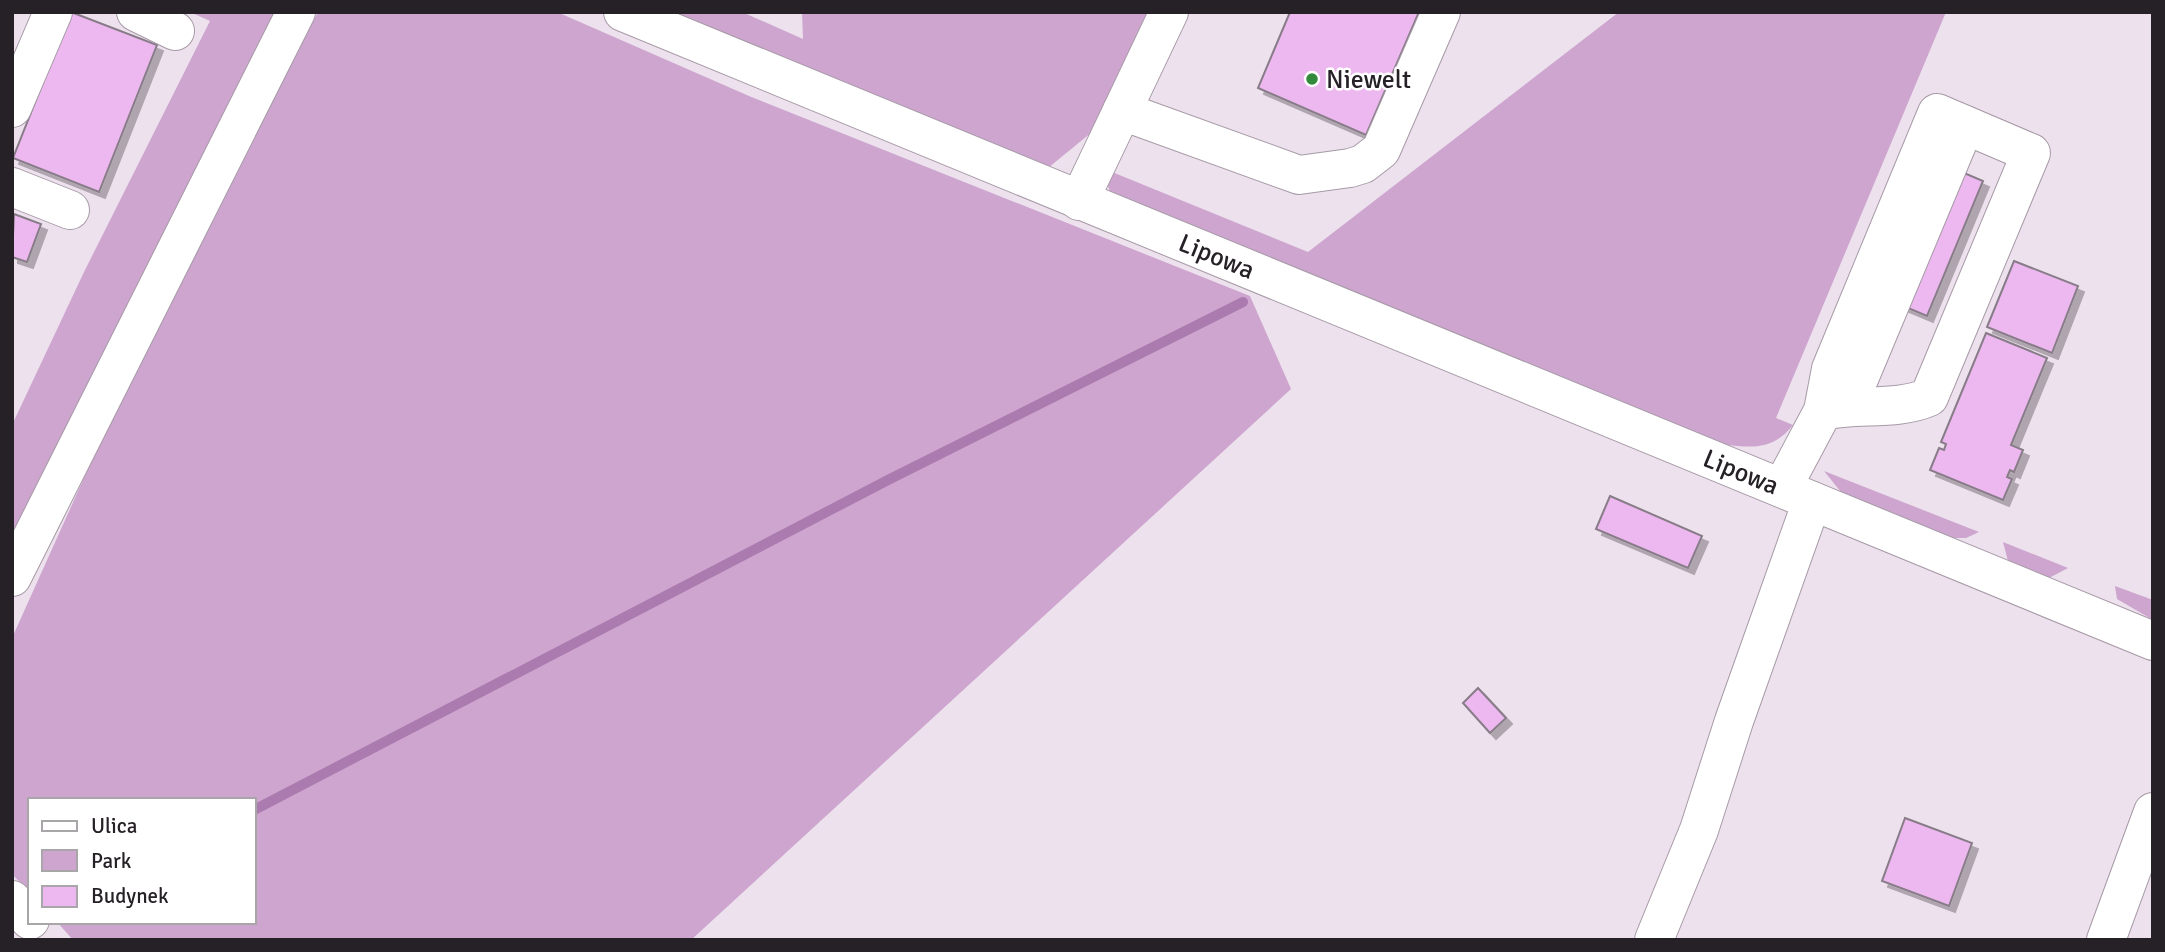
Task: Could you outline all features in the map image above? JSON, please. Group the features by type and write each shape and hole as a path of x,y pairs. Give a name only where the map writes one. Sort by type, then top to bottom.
{"street":[{"path":"12,108 20,65 53,12"},
{"path":"136,12 176,31"},
{"path":"12,577 296,12"},
{"path":"1079,201 1169,12"},
{"path":"1122,111 1299,175 1350,168 1374,157 1387,139 1441,12"},
{"name":"Lipowa","path":"625,13 2153,641"},
{"path":"1797,495 1835,408 1831,369 1937,113 2031,153 1929,397 1914,403 1835,408"},
{"path":"12,187 69,210"},
{"name":"Lipowa","path":"1654,940 1699,830 1734,721 1797,495"},
{"path":"2106,940 2153,812"},
{"path":"12,901 28,918"},
{"path":"34,924 48,940"}],"green space":[{"path":"190,12 279,12 12,557 12,425 84,272 210,21"},
{"path":"318,12 557,12 749,96 1250,296 1291,389 691,940 73,940 59,924 256,924 256,798 28,798 28,891 12,874 12,638 164,300"},
{"path":"679,12 742,12 803,39 802,12 1151,12 1092,132 1048,168 680,19"},
{"path":"1619,12 1946,12 1776,418 1793,425 1771,443 1746,447 1726,445 1111,195 1108,186 1112,172 1308,252"},
{"path":"1824,471 1979,532 1966,538 1950,538 1841,492"},
{"path":"2003,542 2068,568 2049,578 2008,561"},
{"path":"2115,586 2153,600 2153,620 2117,599"}],"building":[{"path":"71,12 157,45 99,192 13,158"},
{"path":"1290,12 1419,12 1366,135 1258,88"},
{"path":"1910,150 1983,181 1927,316 1853,285"},
{"path":"14,214 41,224 27,262 12,257"},
{"path":"2014,261 2078,286 2052,353 1987,327"},
{"path":"1986,333 2047,358 2011,445 2023,450 2014,472 2010,470 2007,477 2012,479 2003,500 1930,470 1939,448 1944,450 1946,444 1941,442"},
{"path":"1610,496 1702,536 1688,568 1596,529"},
{"path":"1478,688 1506,718 1490,733 1463,703"},
{"path":"1905,818 1972,843 1949,906 1882,881"}],"waterway":[{"path":"256,809 888,480 1243,302"}],"place":[{"name":"Niewelt","path":"1312,79"}]}
